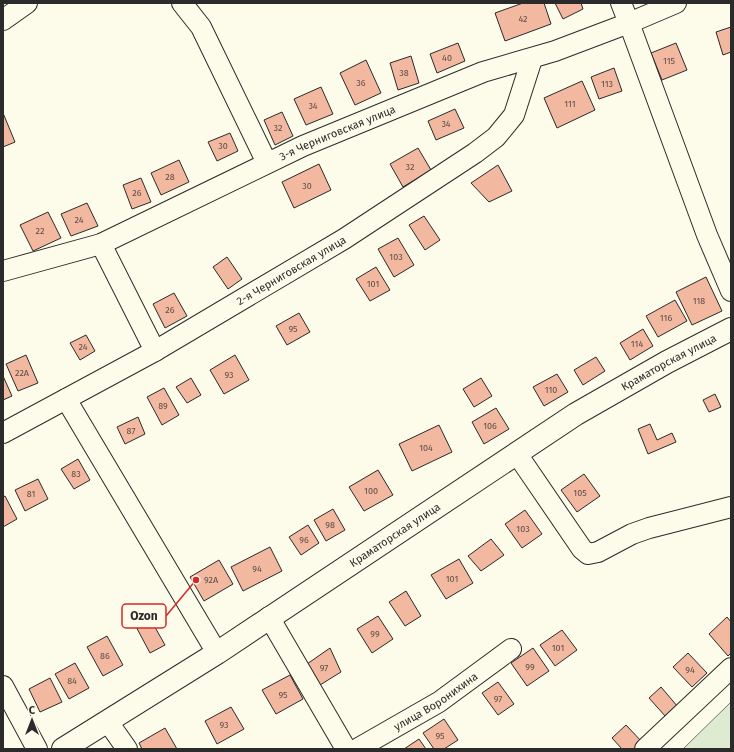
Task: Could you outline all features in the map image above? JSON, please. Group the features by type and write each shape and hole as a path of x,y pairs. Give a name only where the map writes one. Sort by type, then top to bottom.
{"main road":[{"name":"Краматорская улица","path":"63,749 217,652 269,616 576,414 667,362 731,329"}],"street":[{"path":"3,20 27,3"},
{"path":"182,3 201,27 268,163"},
{"path":"621,3 707,235 731,291"},
{"name":"3-я Черниговская улица","path":"3,271 101,244 303,146 483,72 532,59 629,23 676,3"},
{"name":"2-я Черниговская улица","path":"3,433 155,351 344,239 475,153 496,137 514,115 532,59"},
{"path":"101,244 155,351"},
{"path":"66,399 217,652"},
{"path":"517,454 582,549 588,554 598,552 632,534 649,528 670,524 731,507"},
{"path":"269,616 346,749"},
{"name":"улица Воронихина","path":"357,749 439,702 511,649"},
{"path":"645,749 731,668"},
{"path":"3,686 37,749"},
{"path":"108,722 127,749"}],"green space":[{"path":"731,702 731,749 683,749"}],"building":[{"path":"523,3 544,3 551,24 505,41 495,13"},
{"path":"555,3 581,3 583,9 563,19"},
{"path":"731,27 731,52 723,55 716,32"},
{"path":"458,43 465,61 437,73 430,54"},
{"path":"676,43 687,70 662,80 651,53"},
{"path":"411,56 419,83 398,90 390,63"},
{"path":"366,60 381,93 355,105 340,73"},
{"path":"614,68 622,91 599,99 591,77"},
{"path":"582,81 595,110 557,128 544,98"},
{"path":"321,87 333,114 306,125 294,99"},
{"path":"455,109 464,128 436,140 428,121"},
{"path":"282,112 293,136 275,145 264,120"},
{"path":"3,113 15,142 3,147"},
{"path":"230,133 238,151 217,161 208,142"},
{"path":"418,148 431,170 403,187 390,164"},
{"path":"179,160 189,182 161,195 151,173"},
{"path":"319,164 331,190 294,208 282,182"},
{"path":"498,165 512,191 489,202 471,183"},
{"path":"141,178 151,202 132,209 123,185"},
{"path":"87,203 98,226 71,236 61,214"},
{"path":"48,212 61,238 33,251 20,225"},
{"path":"424,216 440,240 425,250 409,225"},
{"path":"398,238 414,265 394,277 378,249"},
{"path":"227,257 242,279 228,289 213,267"},
{"path":"376,267 390,290 370,301 356,279"},
{"path":"706,277 722,311 692,325 676,292"},
{"path":"174,293 187,316 165,328 153,304"},
{"path":"675,300 687,321 658,337 646,316"},
{"path":"299,313 310,332 287,345 276,326"},
{"path":"643,329 653,346 630,360 620,343"},
{"path":"86,335 95,351 80,360 70,343"},
{"path":"26,355 38,383 18,391 6,364"},
{"path":"235,355 249,380 224,394 210,370"},
{"path":"596,357 605,371 583,385 574,370"},
{"path":"557,374 568,392 544,406 533,387"},
{"path":"3,376 12,396 3,400"},
{"path":"191,378 201,395 187,403 176,387"},
{"path":"481,378 492,396 474,407 463,389"},
{"path":"164,388 179,415 162,425 147,397"},
{"path":"715,394 721,407 709,412 703,400"},
{"path":"496,408 509,429 484,444 472,422"},
{"path":"138,417 145,434 125,444 117,427"},
{"path":"650,424 657,440 672,433 676,442 648,454 638,429"},
{"path":"439,425 452,452 412,471 399,444"},
{"path":"78,459 90,480 74,489 61,469"},
{"path":"378,470 393,495 364,511 349,487"},
{"path":"584,474 600,496 577,512 561,490"},
{"path":"38,479 48,499 25,511 15,490"},
{"path":"5,496 17,519 3,527 3,497"},
{"path":"333,509 345,530 326,541 314,520"},
{"path":"525,510 542,534 522,548 505,524"},
{"path":"308,525 319,543 301,555 289,537"},
{"path":"491,539 504,555 481,571 468,556"},
{"path":"270,547 282,571 243,591 231,567"},
{"path":"459,559 473,583 446,599 431,575"},
{"path":"219,560 233,584 204,601 190,577"},
{"path":"406,591 421,616 405,626 389,602"},
{"path":"147,613 165,645 150,653 133,621"},
{"path":"378,616 393,639 372,653 357,629"},
{"path":"727,617 731,622 731,653 728,656 709,634"},
{"path":"562,630 577,650 555,666 540,645"},
{"path":"107,636 123,665 103,676 87,647"},
{"path":"330,648 341,672 320,685 307,664"},
{"path":"533,648 549,671 527,686 511,663"},
{"path":"688,653 707,673 692,687 673,667"},
{"path":"75,663 89,688 69,699 55,674"},
{"path":"290,675 303,699 276,714 262,690"},
{"path":"50,678 62,702 40,712 29,689"},
{"path":"498,682 514,704 498,715 482,693"},
{"path":"661,687 678,707 666,717 649,698"},
{"path":"231,707 244,729 217,744 205,721"},
{"path":"444,719 458,740 444,749 434,749 423,733"},
{"path":"626,725 643,743 636,749 622,749 612,738"},
{"path":"165,728 177,749 142,749 139,743"},
{"path":"419,739 426,749 404,749"}],"place":[{"name":"Ozon","path":"196,580"}]}
